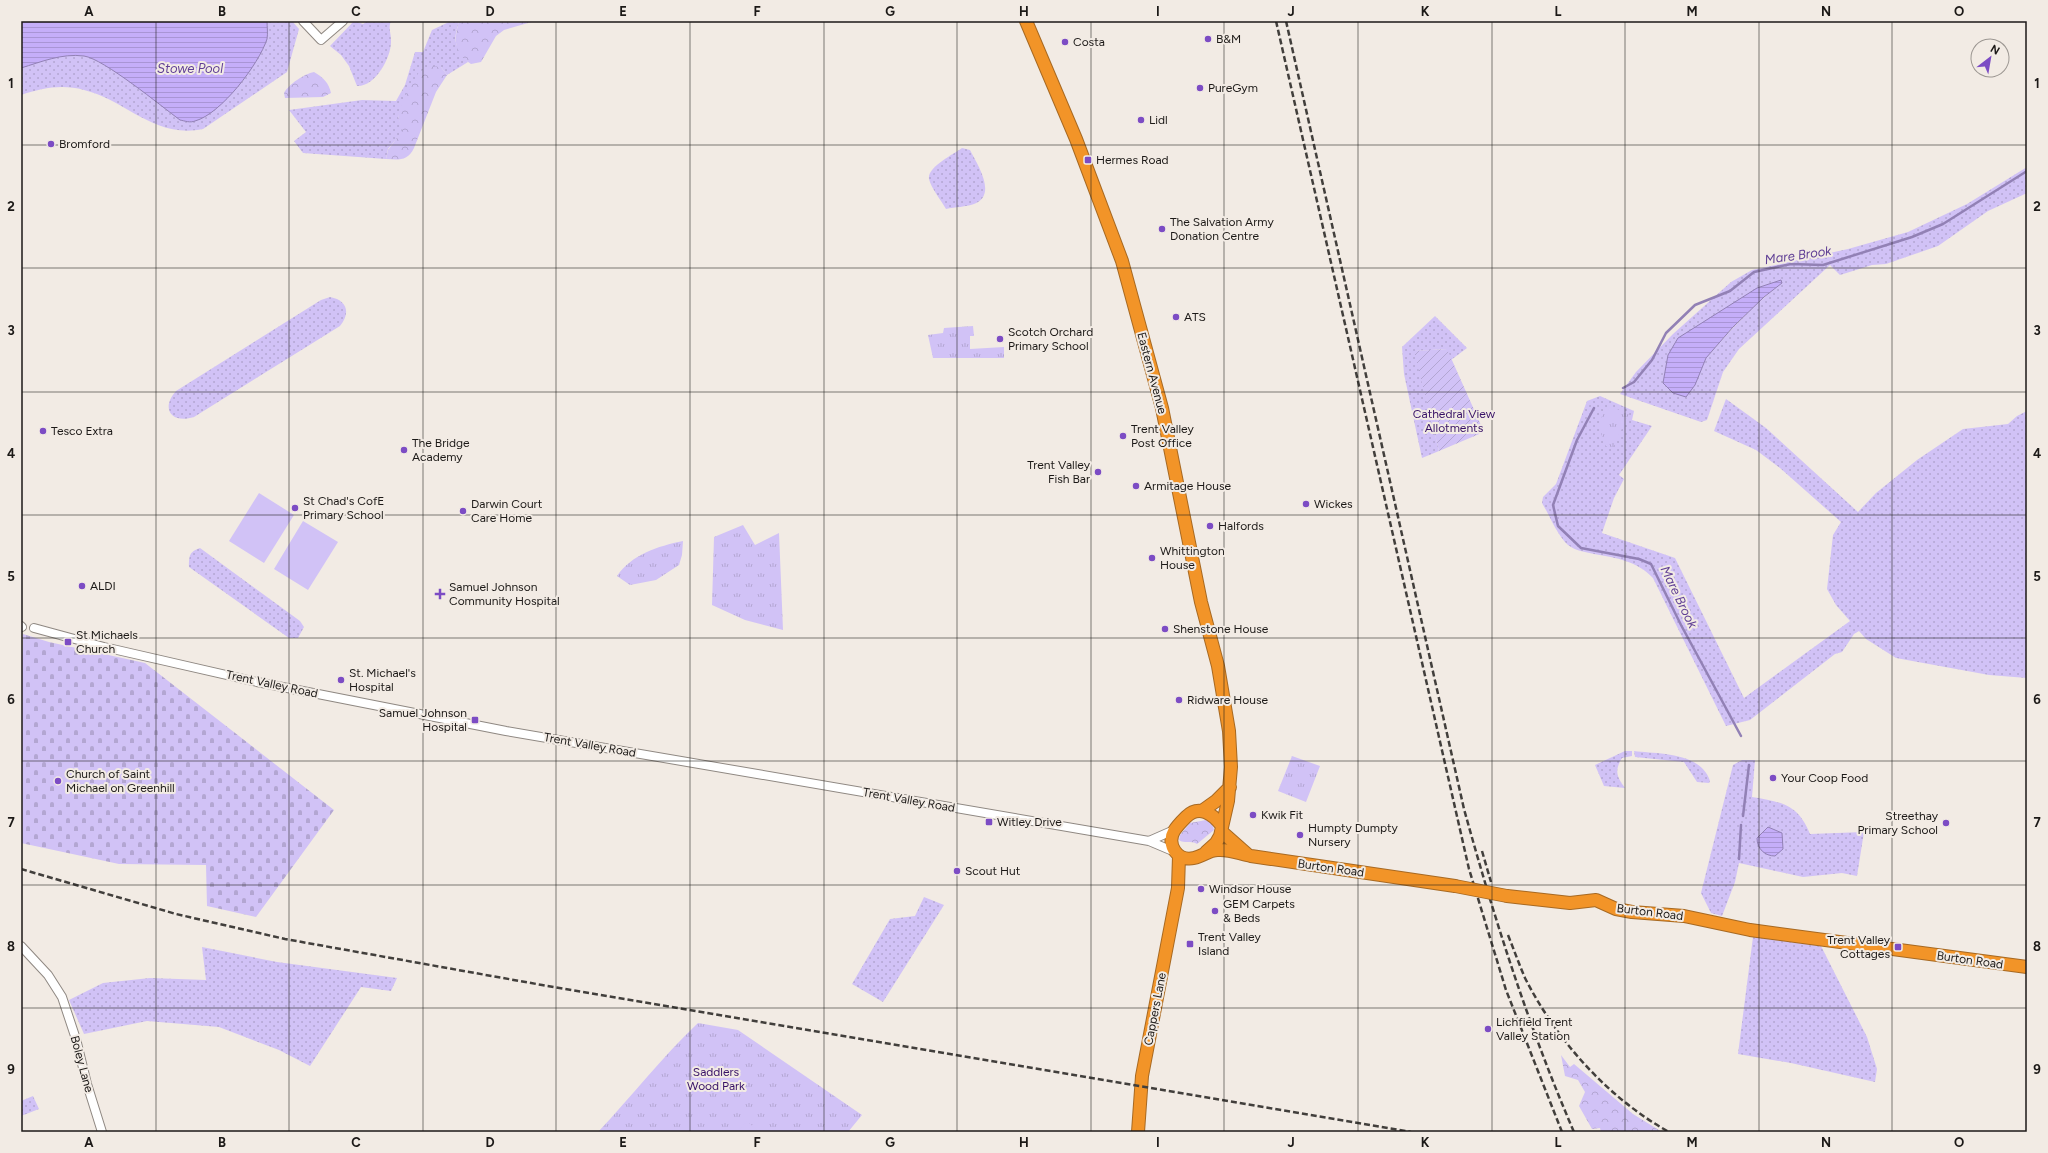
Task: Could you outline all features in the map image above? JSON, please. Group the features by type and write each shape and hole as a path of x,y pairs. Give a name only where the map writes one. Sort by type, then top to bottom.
{"highway":[{"name":"Eastern Avenue","path":"1026,21 1076,139 1122,261 1162,408 1201,602 1227,711 1231,767 1230,787 1221,828"},
{"path":"1221,828 1216,843 1194,858 1178,854 1171,843 1174,830 1189,814 1202,811 1216,801 1230,787"},
{"path":"1202,811 1210,813 1240,849 1251,856"},
{"name":"Burton Road","path":"1203,853 1229,850 1251,856 1456,886 1507,896 1570,903 1596,900 1616,909 1632,912 1684,916 1750,930 2027,968"},
{"name":"Cappers Lane","path":"1178,888 1189,867 1203,853"},
{"name":"Cappers Lane","path":"1138,1132 1142,1076 1178,888 1178,854"}],"street":[{"path":"303,21 321,40 343,21"},
{"name":"Trent Valley Road","path":"34,628 90,644 257,682 506,730 1149,841 1178,854"},
{"path":"1149,841 1174,830"},
{"name":"Boley Lane","path":"21,946 48,975 62,997 76,1039 89,1090 102,1132"}],"green space":[{"name":"Stowe Pool","path":"21,21 292,21 299,29 287,72 203,129 186,131 170,129 155,124 99,95 76,88 52,88 37,90 21,95"},
{"path":"354,21 363,24 368,21 391,21 391,47 381,70 370,82 357,86 349,66 341,55 330,46"},
{"path":"451,21 459,21 456,34 456,43 460,52 468,62 447,75 441,67 398,116 403,131 388,149 386,159 303,153 294,141 306,132 289,110 362,100 396,101 405,85 415,52 423,52 432,30"},
{"path":"459,21 535,21 504,30 496,36 481,62 471,64 461,55 456,45 456,34"},
{"path":"432,66 441,67 447,75 436,92 414,148 409,155 403,159 386,159 388,150 402,131 398,116 402,102 419,72"},
{"path":"314,72 325,81 329,86 331,93 323,97 285,98 284,93 289,86 301,77"},
{"path":"962,148 970,150 981,171 984,179 984,194 981,200 974,204 946,209 932,186 929,179 930,174 936,166"},
{"path":"2027,167 2027,193 1988,211 1938,246 1886,264 1872,265 1840,275 1830,265 1739,349 1723,372 1707,420 1701,422 1620,394 1636,372 1673,334 1731,282 1752,270 1848,249 1908,232 1967,204","holes":["1782,283 1761,300 1706,358 1757,288"]},
{"path":"330,297 340,301 346,308 345,316 340,326 194,417 186,419 174,417 171,413 169,404 176,391 321,300"},
{"path":"1435,316 1467,348 1451,360 1446,349 1415,351 1439,451 1422,458 1404,374 1402,347"},
{"path":"973,326 974,336 970,336 970,349 1004,347 1004,358 933,358 928,335 943,333 944,328"},
{"name":"Cathedral View Allotments","path":"1447,349 1484,432 1439,451 1414,351"},
{"path":"1600,396 1634,411 1632,420 1652,426 1619,475 1624,479 1614,498 1602,533 1675,558 1744,698 1850,621 1836,605 1827,589 1833,535 1841,522 1780,468 1756,450 1714,431 1726,399 1766,428 1858,512 1876,493 1917,460 1963,429 2008,424 2017,416 2027,411 2027,678 1989,675 1896,658 1866,639 1859,631 1854,634 1842,652 1835,654 1750,720 1726,726 1653,578 1647,572 1626,561 1581,551 1568,545 1557,531 1542,503 1543,497 1556,484 1587,401"},
{"path":"1612,407 1629,414 1612,449 1606,446 1600,430 1600,424 1603,414"},
{"path":"259,493 294,515 264,563 229,541"},
{"path":"303,521 338,542 308,590 274,569"},
{"path":"743,525 755,545 779,533 783,630 745,620 712,605 714,537"},
{"path":"683,541 682,555 679,565 656,580 630,585 617,576 630,562 646,552"},
{"path":"200,548 300,621 304,627 298,638 289,638 189,567 190,555"},
{"path":"23,634 49,642 145,663 334,810 256,917 207,906 206,865 119,864 21,843 21,685"},
{"path":"1625,751 1632,751 1632,756 1622,758 1617,770 1618,777 1625,788 1604,786 1595,765"},
{"path":"1634,751 1678,756 1698,764 1710,781 1709,783 1697,782 1684,762 1635,757"},
{"path":"1292,756 1320,766 1306,802 1278,791"},
{"path":"1742,760 1755,760 1752,797 1780,803 1794,810 1800,816 1810,834 1864,832 1857,876 1842,873 1803,877 1739,863 1735,882 1722,916 1711,913 1701,893 1733,765"},
{"path":"1206,820 1212,823 1214,830 1197,844 1179,840 1180,835 1190,823"},
{"path":"924,897 944,905 883,1002 852,984 890,919 915,916"},
{"path":"1753,937 1821,946 1867,1037 1877,1069 1875,1082 1791,1063 1738,1054"},
{"path":"202,947 277,962 397,978 391,991 361,987 310,1066 279,1050 219,1027 147,1021 84,1034 69,1000 103,983 150,978 206,980"},
{"name":"Saddlers Wood Park","path":"698,1023 738,1030 862,1115 848,1132 598,1132 672,1049"},
{"path":"1561,1055 1570,1067 1574,1064 1633,1114 1662,1132 1601,1132 1600,1128 1592,1129 1579,1106 1585,1092 1578,1080 1565,1076"},
{"path":"33,1096 39,1109 21,1116 21,1101"},
{"path":"747,1121 759,1132 738,1131"}],"water":[{"name":"Stowe Pool","path":"21,21 267,21 267,39 263,49 248,74 227,99 205,116 189,122 180,120 147,94 105,65 84,56 76,55 60,57 21,68"},
{"path":"1781,280 1782,283 1764,297 1733,327 1706,358 1695,385 1686,397 1673,393 1663,383 1668,355 1678,338 1757,288"},
{"path":"1768,827 1782,833 1783,849 1775,856 1768,855 1762,851 1757,842 1757,838"}],"waterway":[{"name":"Mare Brook","path":"1623,388 1634,382 1652,360 1666,333 1695,305 1730,291 1754,272 1791,264 1823,265 1912,237 1943,224 2027,171"},
{"name":"Mare Brook","path":"1594,408 1577,440 1553,505 1558,526 1581,548 1639,559 1651,564 1681,625 1741,736"},
{"name":"Mare Brook","path":"1743,816 1749,765"},
{"name":"Mare Brook","path":"1739,859 1741,825"}],"railway":[{"path":"1276,21 1469,869 1506,990 1562,1132"},
{"path":"1286,21 1464,809 1513,972 1542,1053 1574,1132"},
{"path":"1482,851 1491,882"},
{"path":"21,869 176,914 285,939 542,985 1411,1132"},
{"path":"1508,935 1525,978 1538,1001 1552,1024 1586,1066 1625,1102 1669,1132"}],"place":[{"name":"B&M","path":"1208,39"},
{"name":"Costa","path":"1065,42"},
{"name":"PureGym","path":"1200,88"},
{"name":"Lidl","path":"1141,120"},
{"name":"Bromford","path":"51,144"},
{"name":"Hermes Road","path":"1088,160"},
{"name":"The Salvation Army Donation Centre","path":"1162,229"},
{"name":"ATS","path":"1176,317"},
{"name":"Scotch Orchard Primary School","path":"1000,339"},
{"name":"Tesco Extra","path":"43,431"},
{"name":"Trent Valley Post Office","path":"1123,436"},
{"name":"The Bridge Academy","path":"404,450"},
{"name":"Trent Valley Fish Bar","path":"1098,472"},
{"name":"Armitage House","path":"1136,486"},
{"name":"Wickes","path":"1306,504"},
{"name":"St Chad's CofE Primary School","path":"295,508"},
{"name":"Darwin Court Care Home","path":"463,511"},
{"name":"Halfords","path":"1210,526"},
{"name":"Whittington House","path":"1152,558"},
{"name":"ALDI","path":"82,586"},
{"name":"Samuel Johnson Community Hospital","path":"440,594"},
{"name":"Shenstone House","path":"1165,629"},
{"name":"St Michaels Church","path":"68,642"},
{"name":"St. Michael's Hospital","path":"341,680"},
{"name":"Ridware House","path":"1179,700"},
{"name":"Samuel Johnson Hospital","path":"475,720"},
{"name":"Your Coop Food","path":"1773,778"},
{"name":"Church of Saint Michael on Greenhill","path":"58,781"},
{"name":"Kwik Fit","path":"1253,815"},
{"name":"Witley Drive","path":"989,822"},
{"name":"Streethay Primary School","path":"1946,823"},
{"name":"Humpty Dumpty Nursery","path":"1300,835"},
{"name":"Scout Hut","path":"957,871"},
{"name":"Windsor House","path":"1201,889"},
{"name":"GEM Carpets & Beds","path":"1215,911"},
{"name":"Trent Valley Island","path":"1190,944"},
{"name":"Trent Valley Cottages","path":"1898,947"},
{"name":"Lichfield Trent Valley Station","path":"1488,1029"}]}
